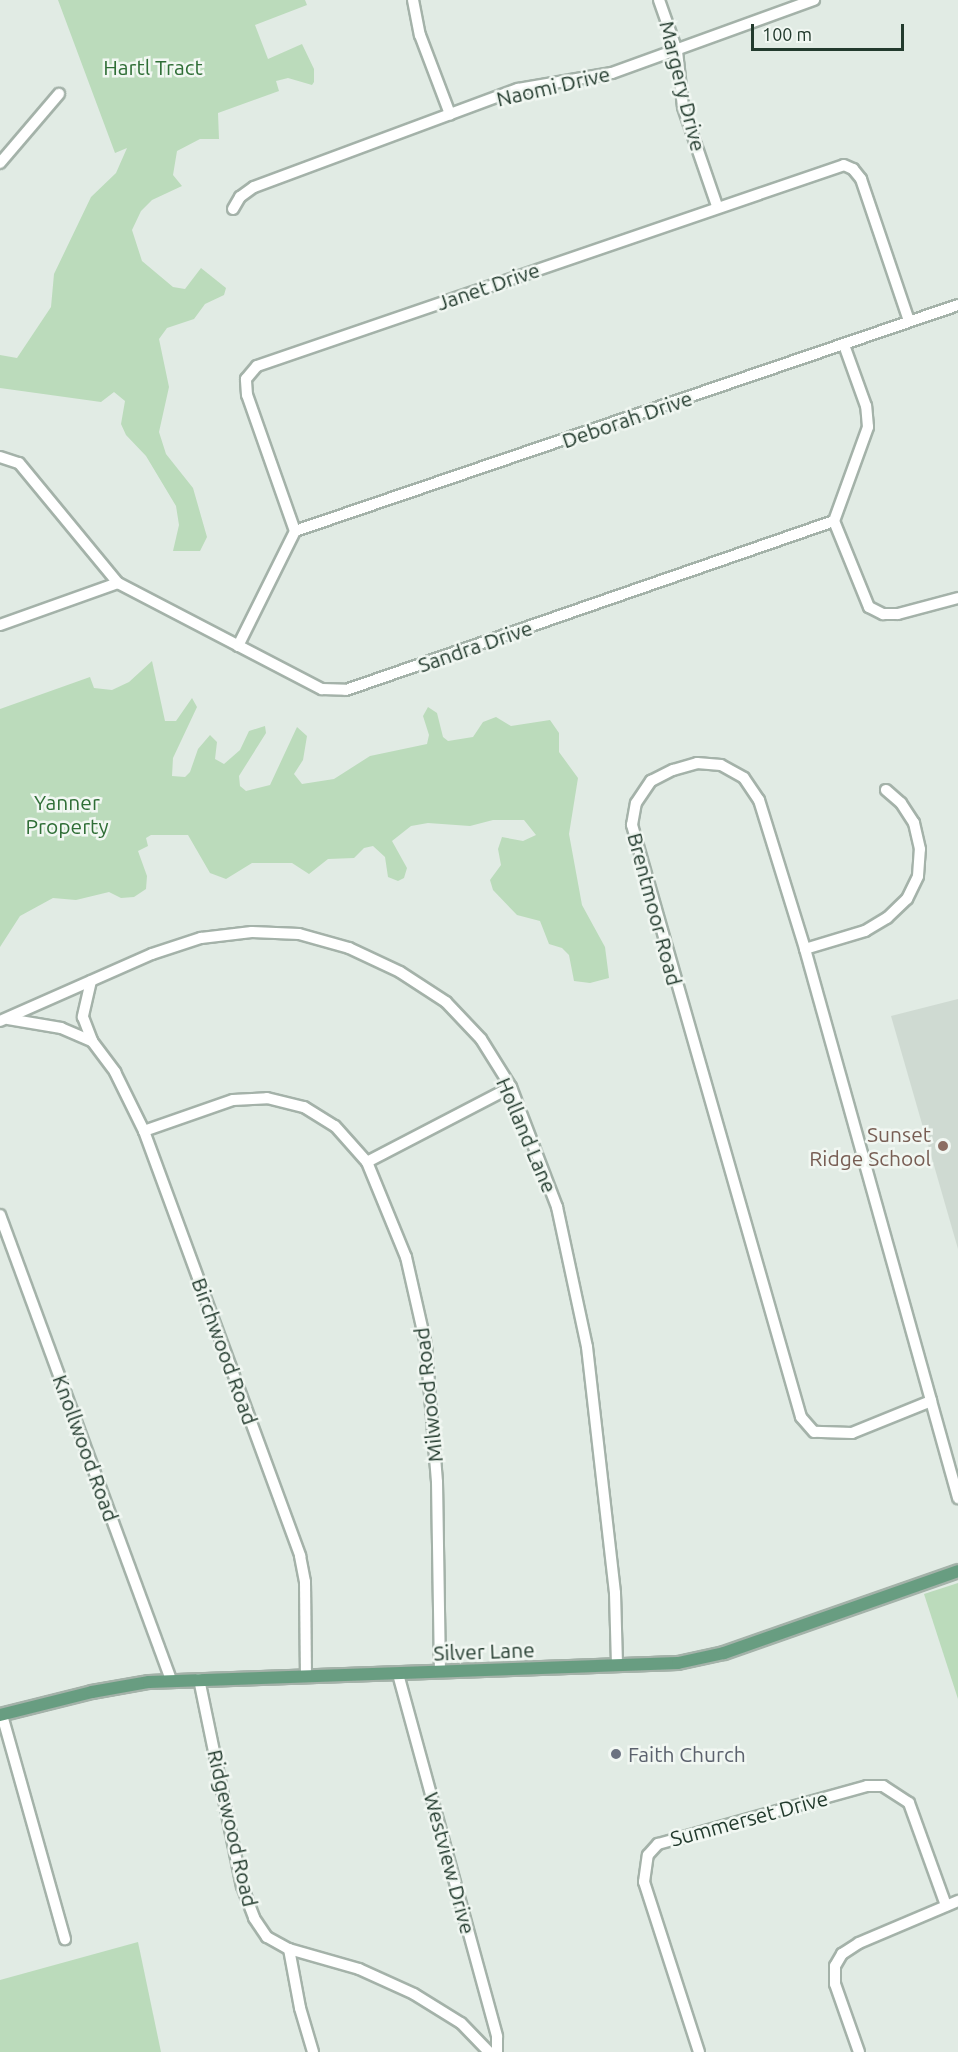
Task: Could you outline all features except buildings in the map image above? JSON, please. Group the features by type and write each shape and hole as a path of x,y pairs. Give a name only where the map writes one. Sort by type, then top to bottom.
{"main road":[{"name":"Silver Lane","path":"1,1715 113,1687 171,1680 398,1674 678,1662 724,1653 958,1571"}],"street":[{"path":"412,0 420,35 450,114"},
{"name":"Margery Drive","path":"659,0 677,51 683,107 717,206"},
{"name":"Naomi Drive","path":"233,209 240,197 254,187 518,89 612,73 814,0"},
{"path":"0,163 59,94"},
{"name":"Janet Drive","path":"295,531 247,395 246,379 257,366 717,206 834,166 853,168 861,179 909,321"},
{"name":"Deborah Drive","path":"295,531 958,305"},
{"path":"844,345 866,406 868,427 834,521 869,608 883,614 898,614 958,598"},
{"name":"Sandra Drive","path":"0,458 19,463 118,583 322,689 346,690 834,521"},
{"path":"238,646 295,531"},
{"path":"0,625 118,583"},
{"name":"Brentmoor Road","path":"931,1401 842,1434 814,1432 801,1417 639,861 632,825 636,803 651,781 697,764 721,765 744,778 759,800 805,949 931,1401 958,1498"},
{"path":"805,949 865,931 887,918 907,899 918,876 920,849 914,823 901,803 886,790"},
{"name":"Holland Lane","path":"3,1020 152,954 201,938 252,932 299,934 370,958 400,972 446,1002 481,1040 511,1087 557,1207 576,1281 615,1593 617,1666"},
{"name":"Birchwood Road","path":"92,981 82,1017 92,1041 115,1072 144,1131 300,1556 305,1582 306,1676"},
{"path":"3,1020 61,1028 92,1041"},
{"path":"367,1162 511,1087"},
{"name":"Milwood Road","path":"144,1131 232,1100 267,1098 304,1107 334,1126 367,1162 406,1257 426,1345 437,1482 440,1672"},
{"name":"Knollwood Road","path":"0,1215 171,1680"},
{"name":"Westview Drive","path":"398,1674 497,2037 497,2052"},
{"name":"Ridgewood Road","path":"199,1679 242,1886 254,1918 267,1937 289,1949 359,1969 414,1994 461,2023 489,2052"},
{"path":"1,1715 65,1939"},
{"name":"Summerset Drive","path":"699,2052 644,1882 648,1855 658,1844 867,1786 883,1786 909,1803 946,1905"},
{"path":"859,2052 835,1984 835,1966 842,1954 858,1943 958,1901"},
{"path":"289,1949 300,2008 314,2052"}],"shaded area":[{"name":"Sunset Ridge School","path":"958,999 958,1249 891,1016"}],"green space":[{"name":"Hartl Tract","path":"58,0 305,0 307,5 255,25 268,59 302,44 314,69 312,85 288,78 276,81 279,91 218,113 219,139 200,139 177,151 173,175 182,186 152,200 141,211 132,230 142,261 173,287 185,289 201,268 226,288 224,295 205,304 194,319 167,328 159,339 169,387 159,432 166,454 193,488 207,537 200,551 173,551 179,525 176,506 146,456 126,435 121,424 125,401 114,392 101,402 0,388 0,355 17,358 51,307 54,274 91,197 116,173 127,148 115,153"},
{"name":"Yanner Property","path":"152,661 165,721 176,721 192,698 197,707 173,758 172,776 185,777 190,772 198,749 210,735 217,742 215,759 224,764 240,750 249,731 265,726 266,733 239,776 240,786 246,791 270,785 297,727 307,736 303,760 294,774 302,784 334,779 370,756 427,744 429,735 423,716 428,707 437,713 443,737 448,741 473,737 483,722 496,717 511,726 550,720 559,733 559,752 578,778 569,834 582,905 605,947 609,978 590,983 574,981 569,955 562,948 549,944 540,921 517,915 493,890 490,880 501,865 498,849 502,837 523,841 536,835 524,820 493,820 470,826 428,823 411,826 392,841 407,868 404,878 398,881 388,877 385,857 373,846 364,848 354,858 328,859 309,874 292,863 252,863 226,879 210,873 188,835 151,835 146,838 148,846 138,851 147,876 146,889 134,897 121,898 109,892 76,900 53,898 20,916 0,947 0,709 90,677 94,688 112,690 129,682"},
{"path":"958,1583 958,1699 924,1594"},
{"path":"138,1942 161,2052 0,2052 0,1980"}],"place":[{"name":"Sunset Ridge School","path":"943,1146"},
{"name":"Faith Church","path":"616,1754"}]}
